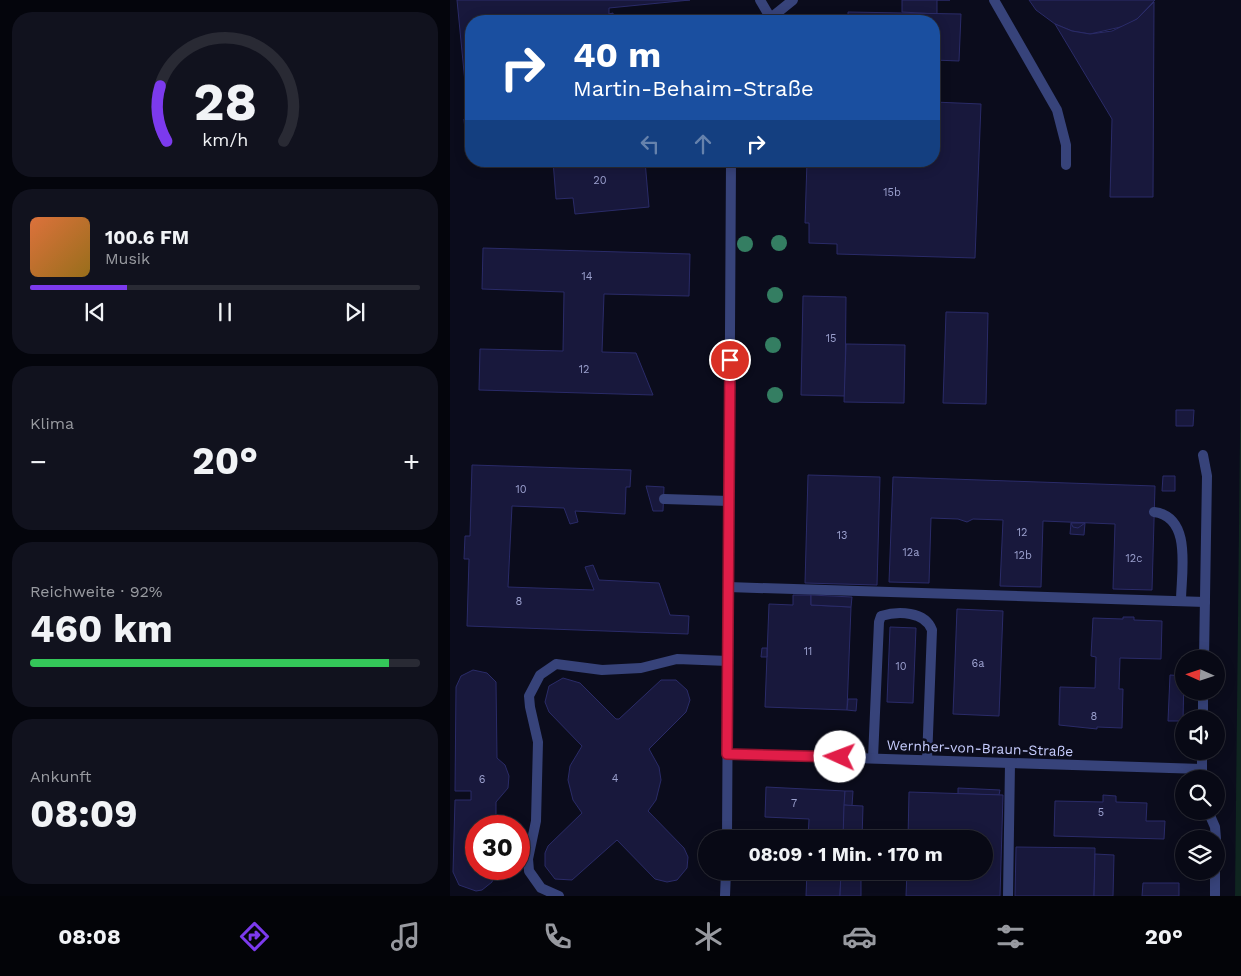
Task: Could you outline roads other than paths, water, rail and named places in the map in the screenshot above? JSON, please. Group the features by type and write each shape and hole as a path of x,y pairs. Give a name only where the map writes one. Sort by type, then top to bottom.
{"street":[{"path":"760,0 767,15"},
{"path":"774,15 793,0"},
{"path":"994,0 1057,110 1066,145 1066,165"},
{"path":"726,830 731,167"},
{"path":"1203,455 1207,476 1204,650"},
{"path":"664,499 729,501"},
{"path":"1154,512 1168,516 1178,526 1182,549 1180,601"},
{"path":"728,587 1205,602"},
{"path":"873,758 879,622 881,616 896,614 921,615 929,622 932,630 927,760"},
{"path":"558,896 541,888 529,870 528,859 536,821 538,742 529,696 540,675 556,664 602,670 641,668 677,659 728,661"},
{"name":"Wernher-von-Braun-Straße","path":"727,754 1010,763 1175,772"},
{"path":"1008,896 1010,763"},
{"path":"725,896 726,880"},
{"path":"1215,896 1216,880"}]}
